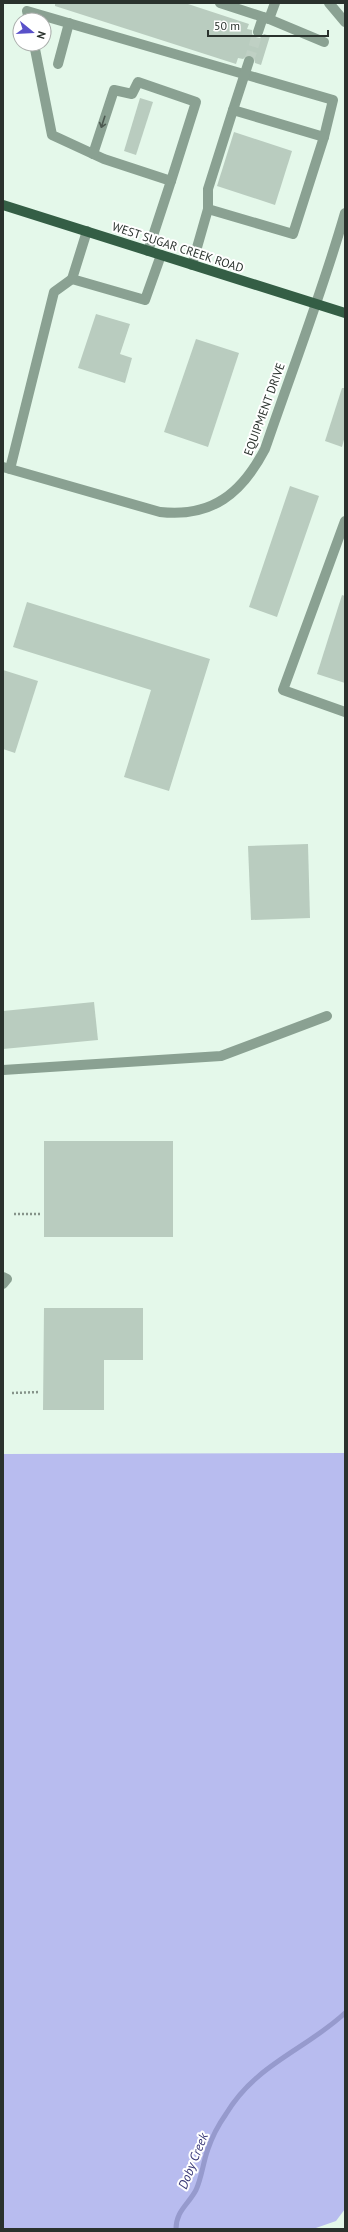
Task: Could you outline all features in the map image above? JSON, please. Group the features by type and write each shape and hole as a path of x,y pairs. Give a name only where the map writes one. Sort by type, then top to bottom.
{"main road":[{"name":"WEST SUGAR CREEK ROAD","path":"3,204 345,313"}],"street":[{"path":"220,3 266,18 324,42"},
{"path":"258,32 275,3"},
{"path":"329,3 343,16"},
{"path":"28,11 333,100 324,137 293,234 208,209"},
{"path":"58,64 69,23"},
{"path":"36,52 52,135 93,154 171,181"},
{"path":"192,265 208,209 208,189 249,61"},
{"path":"93,154 114,90 132,94 138,82 196,102 148,251"},
{"path":"233,110 324,137"},
{"name":"EQUIPMENT DRIVE","path":"7,468 153,511 184,513 205,508 222,501 240,487 255,469 265,449 315,304 328,273 345,213"},
{"path":"7,468 54,292 72,279 87,231"},
{"path":"72,279 145,300 161,255"},
{"path":"345,521 283,690 345,712"},
{"path":"3,1070 220,1056 327,1016"},
{"path":"3,1277 7,1279 3,1284"}],"path":[{"path":"14,1214 41,1214"},
{"path":"12,1393 40,1392"}],"shaded area":[{"path":"345,1453 345,2209 336,2221 313,2229 3,2229 3,1454"}],"building":[{"path":"55,3 185,3 249,24 247,29 252,30 252,34 256,38 260,38 264,34 270,36 261,65 255,63 254,57 248,55 243,59 238,58 236,64 55,6"},
{"path":"140,98 153,102 136,155 124,151"},
{"path":"234,132 292,151 275,205 217,186"},
{"path":"96,314 130,324 120,354 132,358 125,383 78,368"},
{"path":"196,339 239,353 208,447 164,432"},
{"path":"342,388 345,388 345,436 342,447 325,441"},
{"path":"290,486 319,496 277,617 249,607"},
{"path":"342,595 345,596 345,683 317,674"},
{"path":"27,602 210,659 169,791 124,777 151,690 13,647"},
{"path":"3,670 38,681 15,753 3,749"},
{"path":"308,844 310,918 251,920 248,846"},
{"path":"94,1002 98,1040 3,1049 3,1011"},
{"path":"44,1141 173,1141 173,1237 44,1237"},
{"path":"44,1308 143,1308 143,1360 104,1360 104,1410 43,1410"}],"waterway":[{"name":"Doby Creek","path":"176,2229 180,2213 196,2190 206,2154 218,2126 238,2097 266,2070 330,2026 345,2013"}],"tunnel":[{"path":"249,61 258,32"}]}
